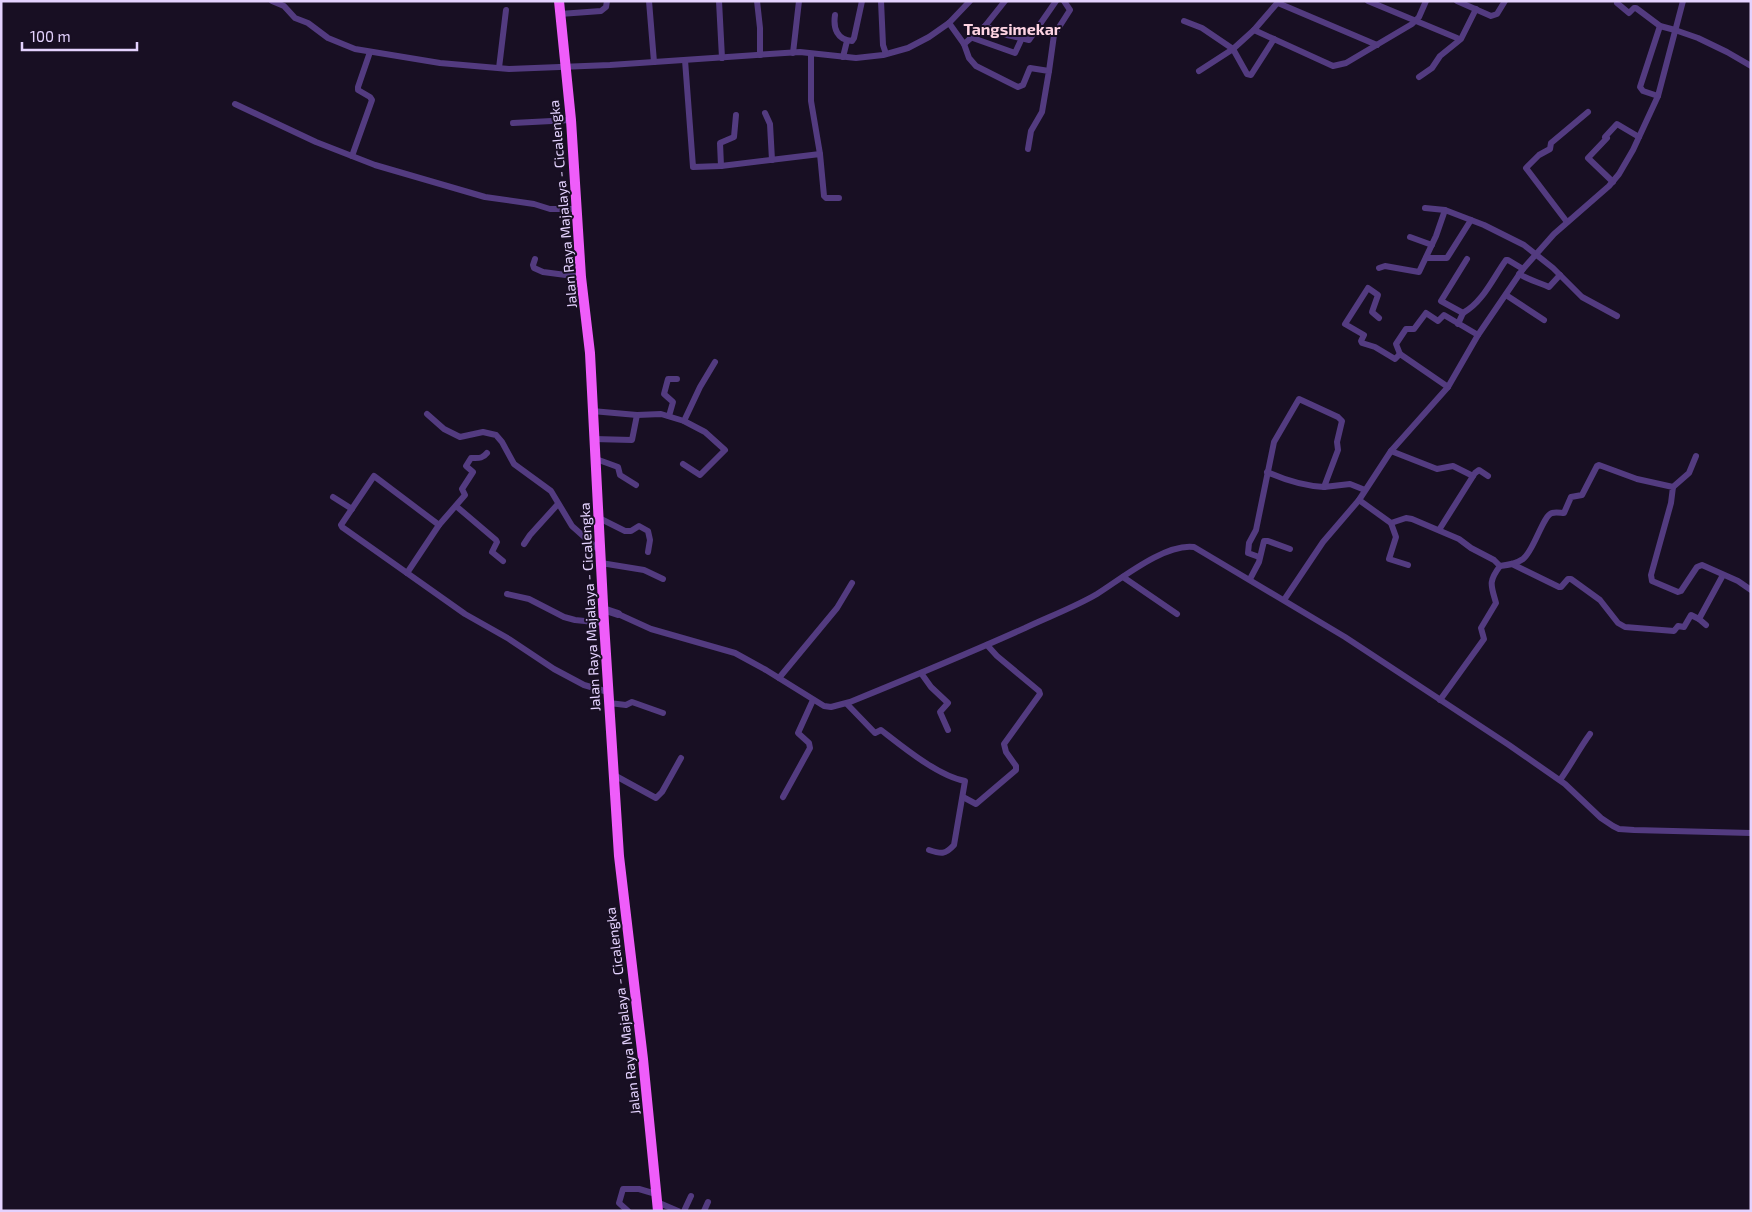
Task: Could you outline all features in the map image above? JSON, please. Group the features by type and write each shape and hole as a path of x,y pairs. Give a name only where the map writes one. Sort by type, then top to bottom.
{"main road":[{"name":"Jalan Raya Majalaya - Cicalengka","path":"559,1 571,120 575,209 590,353 603,609 619,856 643,1060 657,1202"}],"street":[{"path":"272,1 284,6 295,18 308,23 328,38 355,49 440,63 499,68 565,67 793,53 856,58 886,54 918,43 949,23 970,1"},
{"path":"560,14 601,11 606,7 607,1"},
{"path":"649,1 654,62"},
{"path":"719,1 722,58"},
{"path":"757,1 760,28 760,56"},
{"path":"793,53 799,1"},
{"path":"835,15 835,31 847,41 852,41 862,1"},
{"path":"881,1 883,45 886,54"},
{"path":"964,44 985,26 1005,1"},
{"path":"985,26 1030,39 1056,1"},
{"path":"1028,149 1032,131 1042,112 1054,35 1070,10 1064,1"},
{"path":"1368,1 1457,38"},
{"path":"1254,30 1333,66 1346,63 1416,21 1426,1"},
{"path":"1457,1 1493,16 1497,14 1505,1"},
{"path":"1284,600 1324,542 1359,500 1390,451 1448,387 1478,335 1521,271 1535,254 1619,174 1658,96 1683,1"},
{"path":"1199,71 1233,49 1254,30 1278,2 1377,45"},
{"path":"1617,3 1629,13 1636,8 1660,26 1675,30 1727,52 1751,66"},
{"path":"1419,77 1432,68 1440,56 1461,39 1476,9"},
{"path":"499,68 506,10"},
{"path":"1184,22 1202,28 1233,49 1248,74 1251,75 1274,39"},
{"path":"949,23 964,44 969,58 976,66 1018,87 1023,85 1030,68 1049,71"},
{"path":"1658,96 1643,91 1640,87 1660,26"},
{"path":"970,37 1015,53 1022,38"},
{"path":"843,57 847,41"},
{"path":"352,156 372,100 358,90 370,52"},
{"path":"811,54 811,101 820,154 824,196 826,198 839,198"},
{"path":"685,60 691,126 692,166 696,168 721,166 820,154"},
{"path":"235,104 316,142 375,164 485,197 536,204 550,209 575,209"},
{"path":"1568,222 1526,168 1588,112"},
{"path":"765,113 770,124 772,160"},
{"path":"721,166 720,143 734,137 736,115"},
{"path":"513,122 571,120"},
{"path":"1612,182 1588,158 1603,143 1617,124 1639,137"},
{"path":"1425,208 1445,210 1524,245 1588,301 1617,316"},
{"path":"1379,268 1385,266 1419,272 1445,210"},
{"path":"1426,258 1448,258 1471,220"},
{"path":"1410,237 1432,244"},
{"path":"535,259 534,268 543,272 581,277"},
{"path":"1464,314 1441,301 1467,260"},
{"path":"1458,324 1464,314 1496,277 1506,260 1534,283 1541,283 1549,287 1560,275"},
{"path":"1379,318 1372,312 1378,294 1368,288 1345,324 1364,334 1362,342 1375,347 1395,359 1400,354"},
{"path":"1506,295 1544,320"},
{"path":"1448,387 1400,354 1396,344 1406,329 1414,329 1426,313 1438,321 1444,315 1478,335"},
{"path":"684,421 700,386 715,362"},
{"path":"669,416 673,402 664,395 668,379 677,379"},
{"path":"1259,557 1248,553 1256,530 1274,442 1300,399 1338,417 1342,421 1337,442 1338,450 1324,487"},
{"path":"592,411 669,416 684,421 704,432 725,451 700,475 683,464"},
{"path":"427,414 444,429 460,437 483,432 496,435 514,464 551,491 572,526 600,541"},
{"path":"594,439 632,440 637,415"},
{"path":"1390,451 1437,469 1453,466 1473,476"},
{"path":"407,573 439,525 465,495 462,489 473,472 466,466 472,458 477,460 487,453"},
{"path":"1696,456 1689,473 1672,487 1671,503 1660,538 1651,579 1679,592 1699,565 1704,565 1751,590"},
{"path":"596,459 618,467 620,475 636,485"},
{"path":"1500,566 1521,560 1531,551 1537,535 1548,516 1552,513 1564,513 1571,497 1582,495 1598,465 1637,479 1672,487"},
{"path":"1439,530 1478,470 1488,476"},
{"path":"1267,472 1281,479 1306,485 1326,488 1350,484 1365,490"},
{"path":"439,525 374,476 342,523 342,527 465,614 509,639 554,670 584,685 608,692"},
{"path":"333,497 352,509"},
{"path":"1359,500 1391,523 1396,537 1389,559 1408,566"},
{"path":"524,544 558,504"},
{"path":"456,506 496,540 497,542 492,552 503,561"},
{"path":"599,518 625,531 631,531 639,526 648,531 650,540 648,552"},
{"path":"1391,523 1409,518 1459,539 1471,548 1494,560 1500,566"},
{"path":"1250,580 1264,541 1290,548"},
{"path":"603,609 651,629 735,653 818,703 831,708 847,704 987,644 1094,595 1165,551 1187,546 1202,550 1345,637 1560,780 1606,821 1619,829 1751,833"},
{"path":"601,563 644,570 663,579"},
{"path":"1512,564 1561,587 1568,579 1571,579 1600,600 1618,623 1625,627 1674,631 1678,626 1684,627 1690,615 1700,619 1706,625"},
{"path":"1440,700 1484,639 1481,628 1496,602 1491,588 1492,580 1500,566"},
{"path":"1700,619 1723,575"},
{"path":"1123,577 1177,614"},
{"path":"779,678 836,608 852,583"},
{"path":"507,594 529,599 575,620 604,623"},
{"path":"963,797 976,804 1016,770 1016,766 1006,752 1004,744 1040,694 1039,691 997,656 987,644"},
{"path":"921,673 931,687 948,703 940,712 948,730"},
{"path":"784,797 810,748 810,744 798,732 813,700"},
{"path":"609,703 626,705 632,702 663,713"},
{"path":"847,704 875,733 881,730 907,750 946,774 955,779 965,781 954,845 948,852 941,854 929,850"},
{"path":"1560,780 1590,734"},
{"path":"614,775 656,798 662,792 681,758"},
{"path":"628,1211 619,1203 623,1189 639,1189 657,1202 678,1211"},
{"path":"684,1211 691,1196"},
{"path":"704,1211 708,1202"}],"district":[{"name":"Tangsimekar","path":"1012,29"}]}
